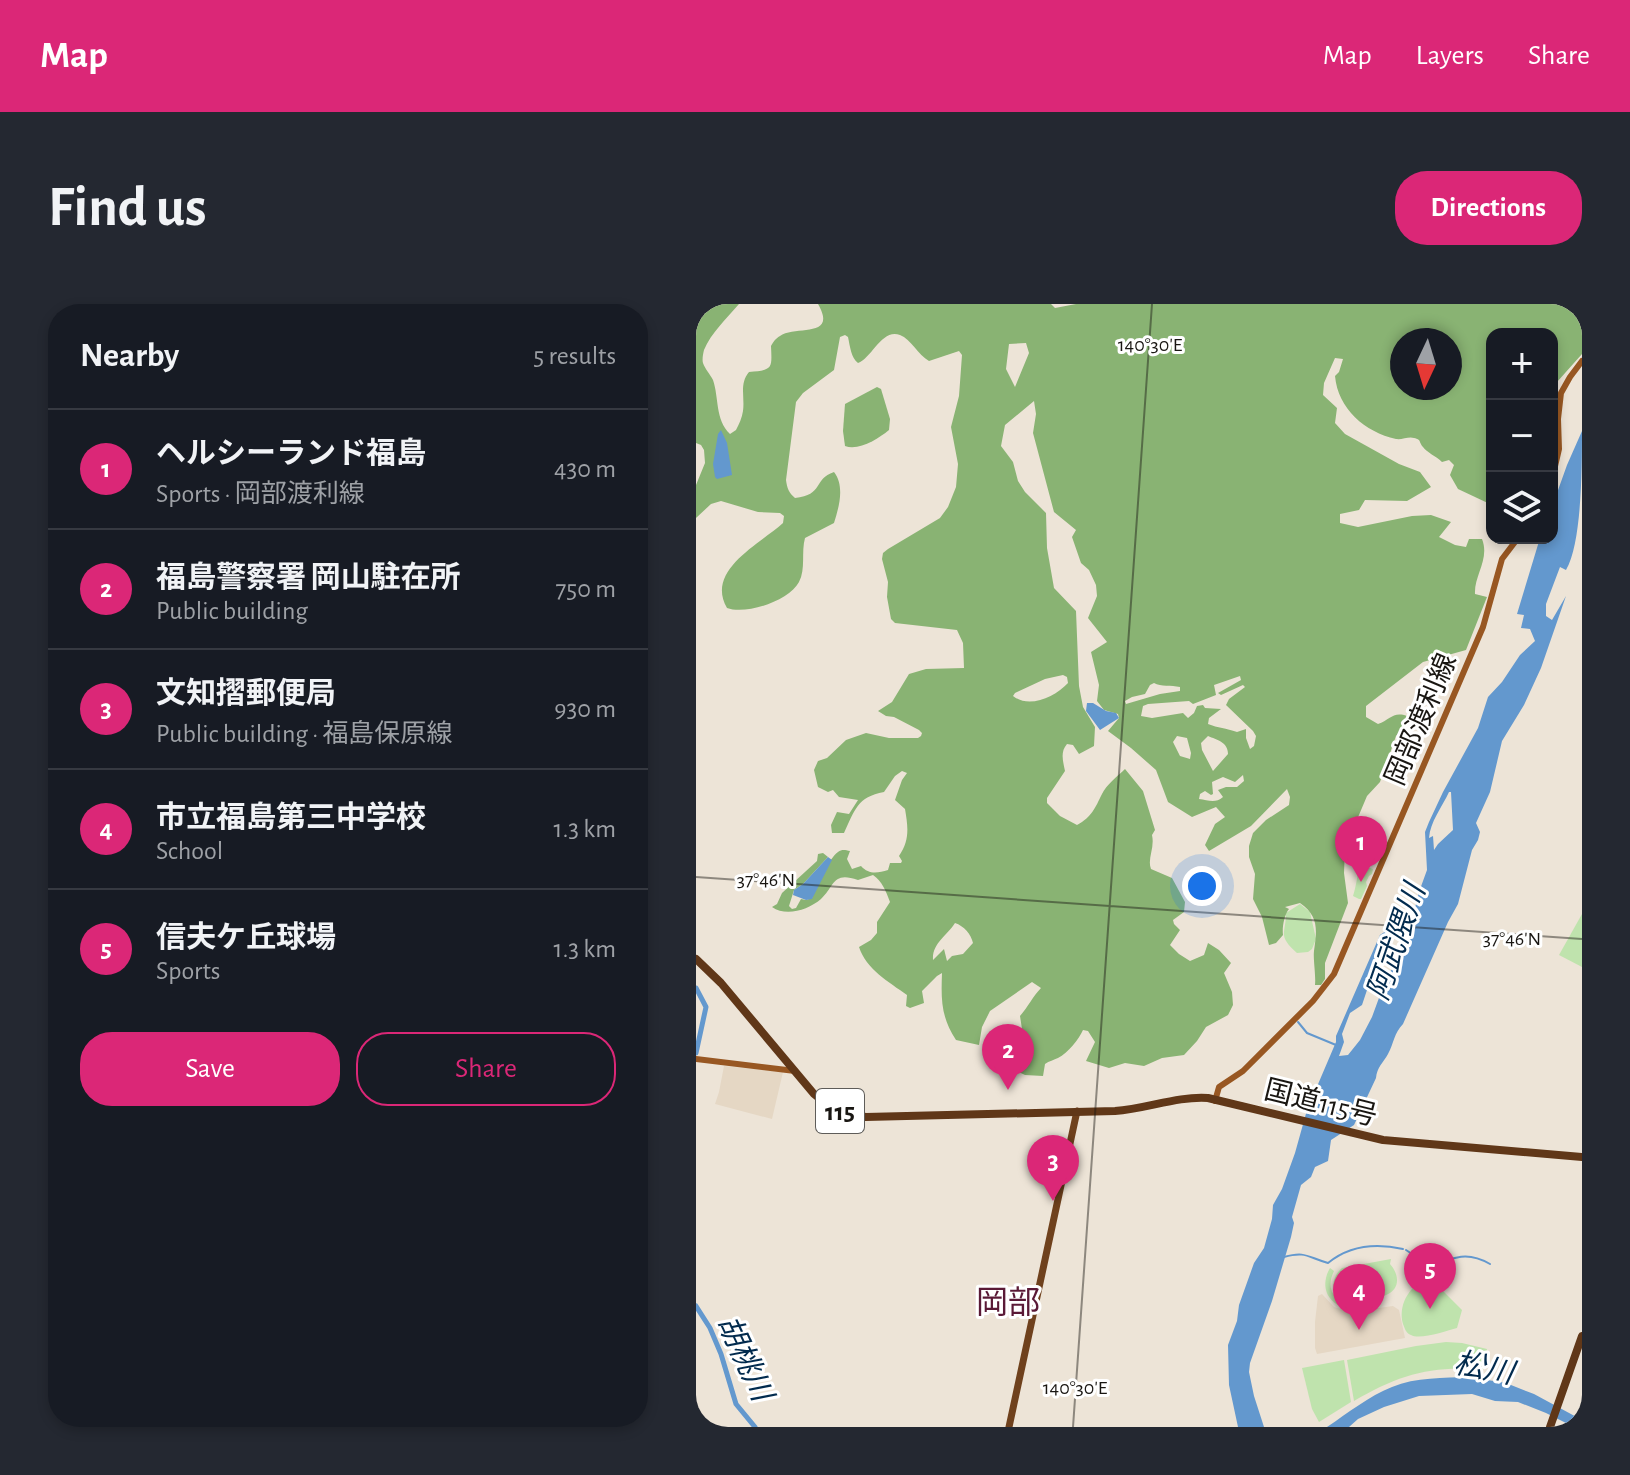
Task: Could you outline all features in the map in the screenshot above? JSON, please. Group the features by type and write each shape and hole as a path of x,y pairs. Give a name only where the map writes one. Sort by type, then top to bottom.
{"highway":[{"name":"国道115号","path":"696,959 721,983 821,1100 852,1115 1077,1113 1134,1109 1191,1097 1367,1138 1582,1158"},
{"path":"1552,1427 1582,1336"},
{"path":"1567,1384 1582,1349"}],"main road":[{"path":"1554,472 1559,449 1561,393 1582,361"},
{"name":"岡部渡利線","path":"1215,1101 1219,1087 1250,1064 1313,1001 1334,974 1483,627 1502,559 1513,544"},
{"path":"696,1059 795,1071"},
{"path":"1009,1427 1077,1113"}],"shaded area":[{"path":"724,1066 783,1072 772,1119 715,1104"},
{"path":"1322,1294 1334,1307 1350,1312 1393,1306 1399,1310 1405,1338 1317,1354 1315,1322 1318,1296"}],"green space":[{"path":"696,304 739,304 711,338 703,359 713,380 722,422 730,434 736,430 742,416 743,386 749,372 769,367 771,346 778,337 819,327 823,315 818,304 1051,304 1055,308 1076,304 1582,304 1582,354 1558,381 1558,328 1486,328 1486,502 1458,489 1450,475 1454,465 1449,460 1442,462 1424,449 1418,439 1385,436 1364,425 1347,409 1335,376 1343,359 1335,358 1324,383 1323,395 1337,408 1335,423 1345,434 1420,472 1431,487 1407,501 1365,500 1359,510 1340,514 1340,523 1358,527 1431,515 1451,522 1439,537 1466,547 1469,539 1482,539 1484,553 1475,594 1487,597 1466,650 1423,662 1366,706 1366,717 1378,724 1398,715 1407,716 1409,721 1396,736 1380,782 1367,796 1345,848 1348,903 1325,963 1325,979 1321,985 1315,985 1316,930 1311,913 1300,903 1285,907 1289,909 1283,935 1276,943 1269,945 1262,917 1253,899 1255,874 1249,846 1253,833 1289,805 1287,789 1251,826 1209,851 1205,845 1215,824 1225,817 1216,807 1192,817 1168,802 1156,770 1108,731 1119,718 1118,714 1104,710 1097,701 1099,685 1091,652 1107,642 1088,618 1097,596 1096,585 1089,570 1081,563 1072,537 1076,530 1054,512 1033,433 1036,414 1034,401 1005,425 1001,446 1013,462 1018,481 1025,492 1046,513 1047,548 1054,588 1076,611 1079,686 1083,707 1095,727 1094,746 1079,754 1073,745 1067,744 1063,750 1065,771 1047,798 1047,803 1060,816 1077,825 1090,815 1106,787 1125,769 1143,791 1155,830 1152,835 1151,869 1172,878 1185,902 1184,912 1173,920 1180,930 1170,945 1190,961 1204,955 1208,943 1231,963 1224,973 1232,992 1233,1005 1228,1015 1206,1027 1184,1055 1162,1058 1144,1066 1125,1063 1109,1068 1086,1061 1095,1042 1088,1031 1083,1030 1066,1053 1045,1064 1043,1076 1025,1075 997,1062 998,1049 1022,1029 1020,1016 1041,988 1032,982 990,1011 982,1027 979,1045 956,1040 951,1032 943,1008 942,973 922,991 924,1003 910,1008 906,1006 907,995 873,968 859,947 877,933 877,922 890,902 881,883 873,875 858,880 843,877 835,881 821,899 803,909 784,912 772,907 782,893 817,861 818,854 828,857 794,890 789,906 792,909 801,899 812,898 827,867 841,850 850,851 847,859 852,869 861,866 870,872 881,872 888,870 890,863 902,861 899,856 907,839 907,822 905,809 895,800 907,773 902,771 884,792 862,801 844,833 832,833 831,825 837,812 849,814 858,800 839,797 833,790 828,792 818,787 814,770 818,761 827,758 846,740 866,733 889,738 921,736 919,730 878,711 892,702 909,674 926,669 964,668 963,643 957,630 895,623 891,619 888,582 882,559 888,549 940,518 956,487 958,464 951,427 959,396 962,355 959,351 929,361 904,337 894,334 882,339 858,363 852,355 848,337 840,337 834,370 796,402 786,480 795,498 810,494 827,475 834,472 840,490 836,517 834,523 805,538 802,572 794,589 766,605 745,610 727,608 722,594 723,582 738,559 783,523 784,516 721,501 711,504 696,518 696,485 705,463 701,445 696,443","holes":["1026,343 1029,353 1015,387 1006,369 1009,344","1063,675 1068,683 1042,700 1019,700 1013,696 1045,679","1240,676 1241,680 1218,693 1221,695 1243,685 1245,687 1226,705 1256,736 1250,749 1246,729 1237,732 1208,724 1209,718 1221,709 1197,706 1188,718 1183,713 1152,718 1141,716 1143,706 1148,704 1189,701 1193,704 1216,695 1214,685","1150,685 1180,687 1180,691 1126,704 1125,701 1132,697 1145,694","1177,736 1187,738 1190,759 1180,756 1173,742","1208,736 1224,744 1228,750 1213,771 1201,743","1243,775 1244,781 1237,787 1218,790 1223,797 1217,800 1199,799 1205,791 1213,794 1212,782 1223,777 1235,782","955,923 967,931 973,943 963,954 952,956 947,961 944,949 933,960 937,944"]},
{"path":"877,387 881,389 890,419 889,430 862,446 845,446 845,404"},
{"path":"1360,865 1373,869 1359,899 1353,896"},
{"path":"1300,904 1310,912 1316,939 1308,952 1297,953 1287,942 1284,930 1286,913"},
{"path":"1582,914 1582,967 1559,955"},
{"path":"1391,1259 1397,1281 1391,1292 1348,1301 1337,1296 1334,1282 1342,1268"},
{"path":"1330,1268 1334,1271 1332,1292 1339,1300 1350,1304 1349,1309 1336,1304 1328,1294 1325,1282"},
{"path":"1424,1280 1435,1283 1462,1310 1457,1328 1420,1336 1406,1331 1402,1317 1403,1304 1409,1293"},
{"path":"1446,1342 1487,1349 1483,1370 1448,1369 1416,1374 1386,1384 1354,1401 1347,1360"},
{"path":"1344,1360 1351,1402 1319,1422 1312,1409 1302,1368"}],"water":[{"path":"721,430 727,443 732,475 717,479 713,464"},
{"path":"1582,431 1580,504 1575,542 1566,570 1560,567 1546,604 1546,616 1552,620 1566,596 1541,668 1524,705 1502,741 1490,792 1476,823 1480,832 1458,904 1354,1125 1331,1140 1328,1161 1315,1167 1311,1177 1301,1185 1292,1217 1291,1237 1250,1363 1254,1396 1264,1427 1238,1427 1229,1385 1228,1345 1254,1263 1264,1248 1273,1205 1282,1189 1307,1110 1336,1036 1380,935 1386,931 1402,934 1411,924 1427,870 1425,832 1429,822 1478,728 1488,697 1520,655 1535,641 1530,629 1521,628 1524,615 1517,614 1538,544 1558,544 1558,490","holes":["1451,792 1453,830 1434,850 1430,832","1409,935 1402,955 1387,976 1360,1040 1348,1055 1339,1056 1344,1042 1342,1034 1350,1013 1362,1005 1380,944 1387,936 1400,938"]},
{"path":"1087,703 1116,713 1119,718 1100,730 1086,711"},
{"path":"828,857 832,860 812,899 793,895 794,890"},
{"path":"1469,1377 1506,1383 1534,1394 1582,1420 1582,1427 1574,1427 1518,1402 1495,1401 1472,1394 1419,1396 1384,1407 1358,1419 1349,1427 1327,1427 1392,1387 1411,1381"}],"waterway":[{"name":"胡桃川","path":"696,988 706,1007 696,1053"},
{"path":"1298,1022 1307,1033 1336,1045"},
{"path":"1284,1257 1302,1255 1328,1263 1345,1252 1364,1247 1403,1249"},
{"path":"1406,1250 1429,1265 1466,1257 1490,1264"},
{"name":"胡桃川","path":"696,1306 721,1354 736,1404 755,1427"}],"place":[{"name":"ヘルシーランド福島","path":"1361,882"},
{"name":"福島警察署 岡山駐在所","path":"1008,1090"},
{"name":"文知摺郵便局","path":"1053,1201"},
{"name":"信夫ケ丘球場","path":"1430,1309"},
{"name":"市立福島第三中学校","path":"1359,1330"}],"district":[{"name":"岡部","path":"1008,1302"}],"water label":[{"name":"阿武隈川","path":"1396,942"},
{"name":"松川","path":"1484,1368"}]}
